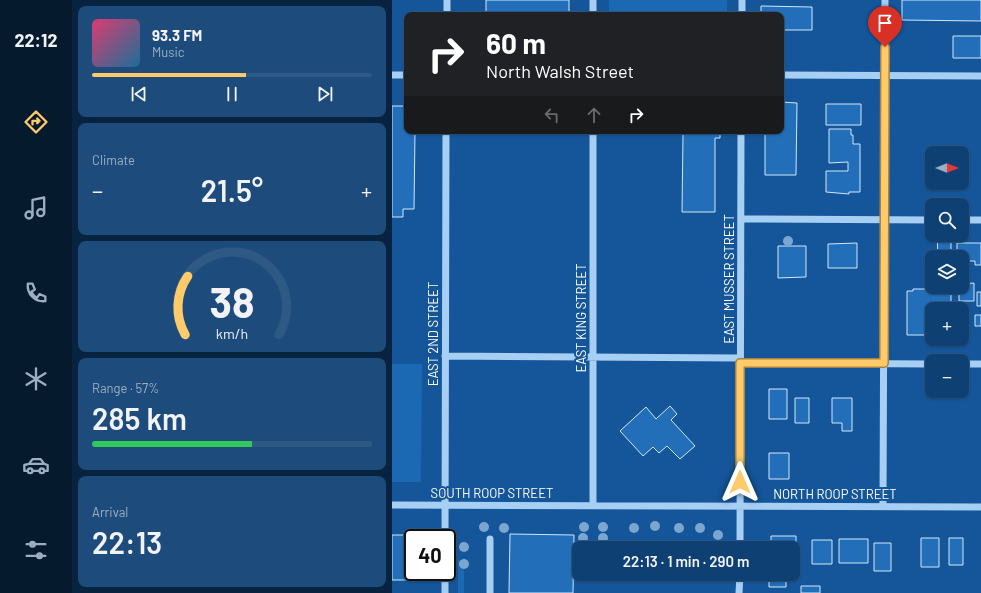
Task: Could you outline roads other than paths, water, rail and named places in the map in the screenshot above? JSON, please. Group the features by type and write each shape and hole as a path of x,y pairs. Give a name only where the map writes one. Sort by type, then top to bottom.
{"street":[{"path":"447,0 447,12"},
{"path":"593,0 593,12"},
{"path":"742,0 742,12"},
{"path":"883,506 885,0"},
{"path":"392,75 404,75"},
{"path":"784,75 981,76"},
{"name":"EAST 2ND STREET","path":"445,529 446,134"},
{"name":"EAST KING STREET","path":"593,134 593,505"},
{"name":"EAST MUSSER STREET","path":"740,541 741,134"},
{"path":"741,219 925,220"},
{"path":"969,220 981,220"},
{"path":"445,356 593,357 925,364"},
{"path":"969,364 981,364"},
{"name":"SOUTH ROOP STREET","path":"392,504 593,505"},
{"name":"NORTH ROOP STREET","path":"593,505 981,507"},
{"path":"490,539 490,593"},
{"path":"445,581 445,593"},
{"path":"740,581 740,593"}]}
